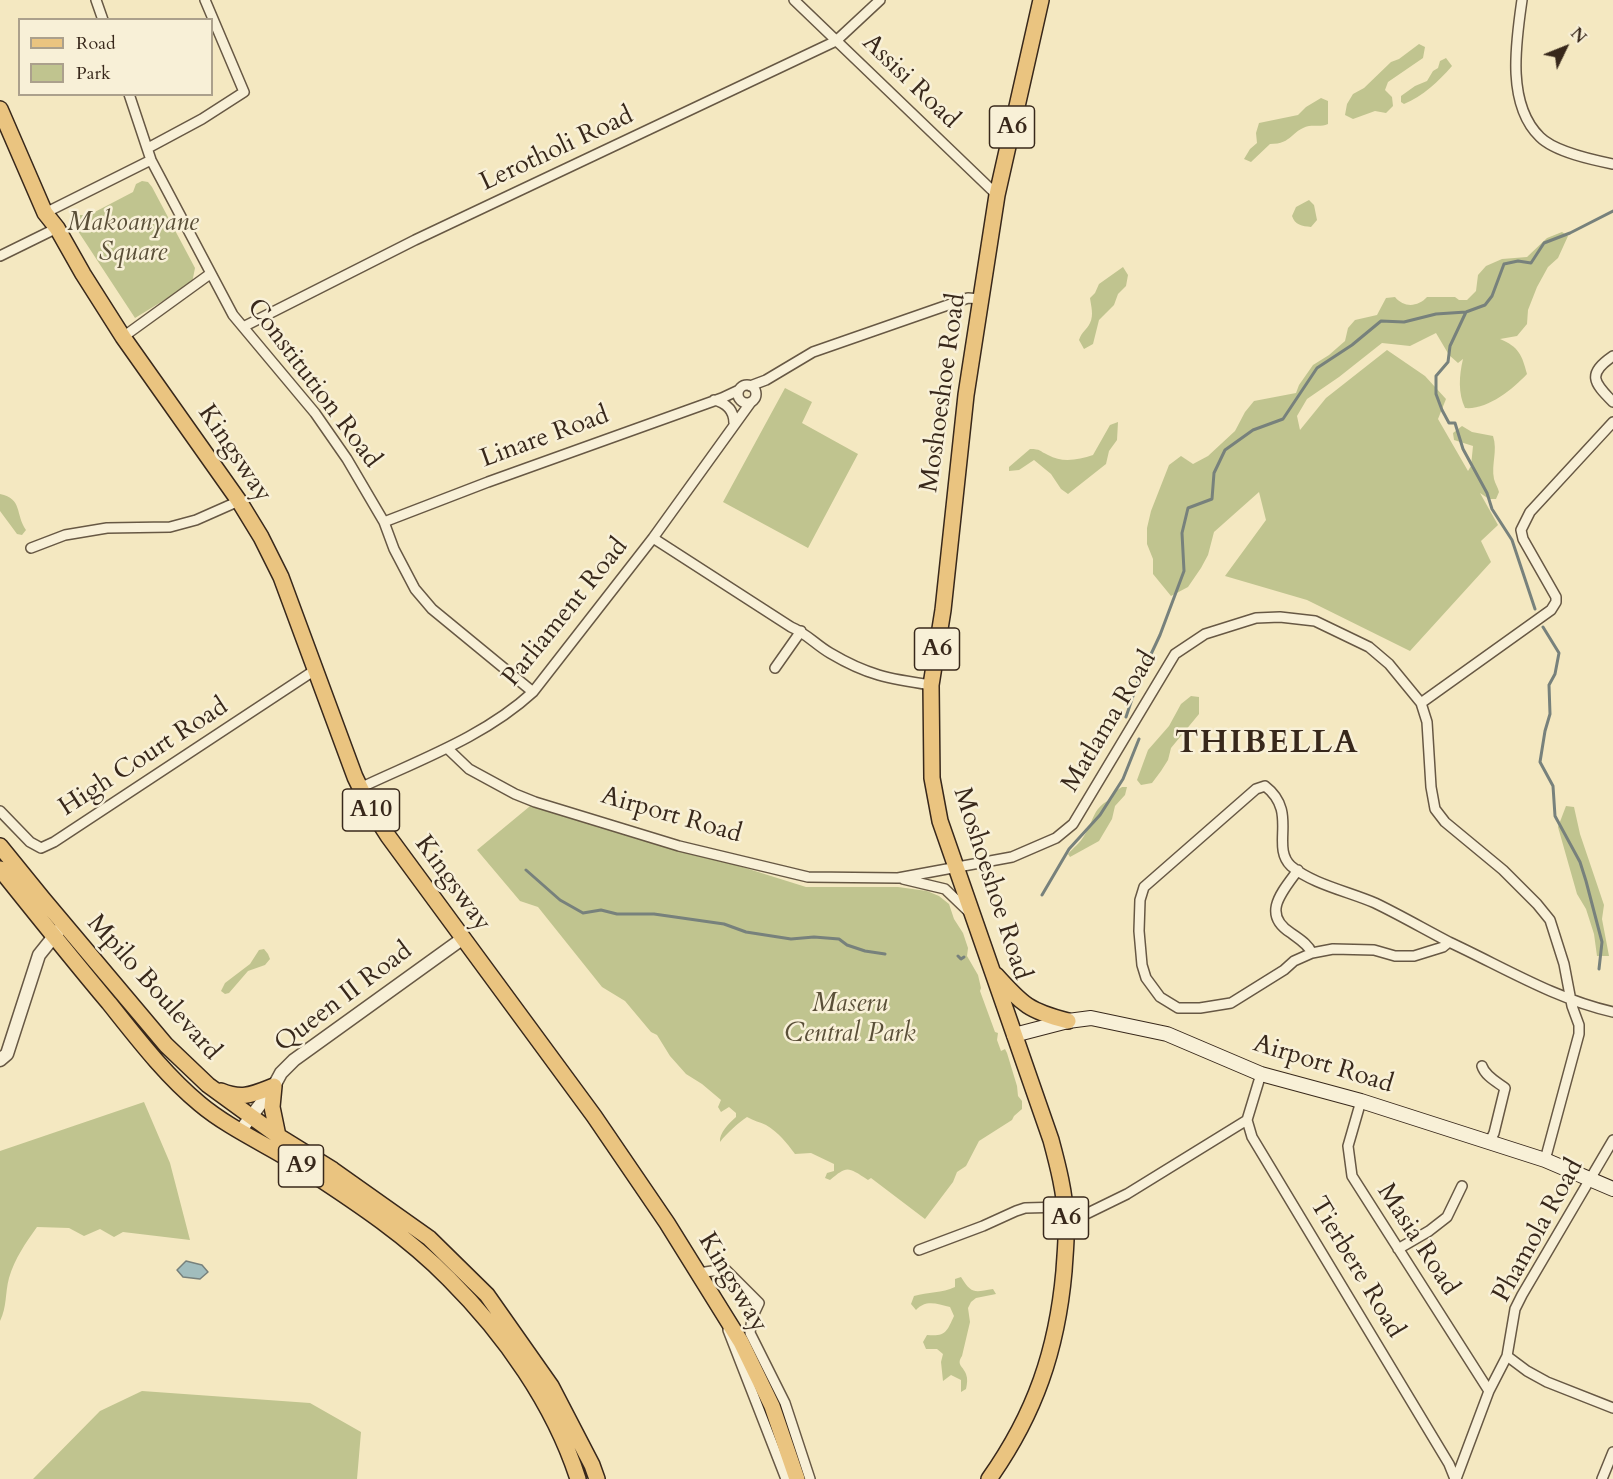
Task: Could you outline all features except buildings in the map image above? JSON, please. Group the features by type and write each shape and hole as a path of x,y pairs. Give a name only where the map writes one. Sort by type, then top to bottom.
{"main road":[{"name":"Moshoeshoe Road","path":"989,1479 1008,1452 1023,1422 1051,1353 1061,1303 1066,1237 1065,1213 1061,1180 1051,1140 940,821 932,778 931,685 942,610 966,395 997,195 1041,0"},
{"name":"Kingsway","path":"0,109 45,213 57,228 123,337 240,501 261,537 280,577 360,788 370,808 462,939 607,1134 699,1273 741,1342 772,1406 797,1479"},
{"name":"Mpilo Boulevard","path":"0,846 59,930 170,1075 201,1105 307,1170 366,1210 417,1250 475,1307 523,1370 556,1428 572,1460 578,1479"},
{"name":"Mpilo Boulevard","path":"0,869 166,1045 208,1085 278,1136 333,1170 429,1238 487,1295 551,1386 597,1479"},
{"path":"992,971 1022,1003 1040,1014 1068,1021"},
{"name":"Airport Road","path":"1014,1035 1068,1021 1091,1018 1167,1034 1261,1074 1361,1101 1545,1160 1613,1189"},
{"path":"208,1085 235,1096 252,1094 274,1086 272,1107 278,1136"}],"street":[{"path":"96,0 101,18"},
{"path":"205,0 213,18"},
{"name":"Assisi Road","path":"794,0 997,195"},
{"name":"Lerotholi Road","path":"243,327 397,249 836,41 880,0"},
{"path":"1522,0 1516,70 1519,94 1526,118 1540,138 1550,144 1596,161 1613,164"},
{"path":"148,148 202,119 244,92 213,19"},
{"name":"Constitution Road","path":"130,96 151,160 233,315 315,413 347,459 384,522 402,566 415,589 432,609 533,692"},
{"path":"45,213 151,160"},
{"path":"0,256 57,228"},
{"path":"123,337 210,274"},
{"path":"750,386 754,390 753,399 746,403 740,396 744,386 766,380 813,352 968,298 981,299"},
{"path":"1613,356 1600,364 1595,375 1596,382 1613,402"},
{"name":"Parliament Road","path":"360,788 447,748 496,722 533,692 653,538 734,420 766,380"},
{"name":"Parliament Road","path":"734,420 740,396"},
{"name":"Linare Road","path":"384,522 718,399 740,396"},
{"path":"718,399 728,406 734,420"},
{"path":"1421,703 1546,615 1555,605 1556,597 1523,539 1521,530 1530,512 1613,422"},
{"path":"31,548 65,535 107,528 170,527 196,520 240,501"},
{"path":"653,538 801,631 826,651 856,668 886,679 931,685"},
{"name":"Matlama Road","path":"898,878 1012,856 1056,838 1073,824 1175,654 1205,634 1256,618 1280,617 1315,621 1369,647 1389,664 1421,703 1427,722 1431,787 1435,809 1445,822 1537,904 1550,921 1564,964 1572,1006 1579,1025 1579,1034 1545,1160"},
{"path":"775,668 801,631"},
{"name":"High Court Road","path":"0,811 30,842 41,848 54,842 315,670"},
{"name":"Airport Road","path":"447,748 468,769 515,794 679,846 808,877 898,878"},
{"path":"1449,942 1443,947 1414,956 1395,956 1374,950 1333,949 1312,953 1294,961 1284,970 1231,1003 1200,1008 1178,1008 1161,997 1146,978 1142,965 1139,931 1140,900 1144,887 1256,789 1265,786 1277,799 1282,810 1283,854 1290,865 1314,879 1374,903 1529,983 1594,1008 1613,1012"},
{"path":"1298,870 1281,893 1275,914 1278,924 1302,940 1312,953"},
{"path":"898,878 945,889 973,916"},
{"path":"0,1060 7,1054 39,955 59,930"},
{"name":"Queen II Road","path":"241,1130 281,1073 294,1060 462,939"},
{"path":"1482,1066 1483,1070 1505,1088 1494,1133 1489,1143"},
{"path":"919,1250 982,1226 1016,1210 1025,1208 1082,1216 1127,1194 1247,1120 1261,1074"},
{"name":"Masia Road","path":"1361,1101 1348,1146 1352,1176 1489,1391"},
{"name":"Tierbere Road","path":"1247,1120 1252,1137 1456,1479"},
{"name":"Phamola Road","path":"1456,1479 1489,1391 1507,1356 1515,1309 1613,1140"},
{"path":"1398,1249 1429,1231 1447,1217 1461,1186"},
{"path":"699,1273 725,1269 759,1303 752,1318 750,1333 785,1403 810,1479"},
{"path":"722,1310 786,1479"},
{"path":"1507,1356 1547,1382 1613,1408"},
{"path":"1602,1479 1613,1452"}],"green space":[{"path":"1419,44 1425,47 1423,58 1388,82 1385,90 1392,97 1393,106 1386,113 1375,111 1353,119 1345,115 1347,104 1353,94 1364,88 1391,62 1399,59"},
{"path":"1446,58 1452,66 1441,78 1418,97 1404,104 1401,102 1401,96 1427,81 1433,71 1438,68 1440,61"},
{"path":"1321,98 1328,101 1328,124 1303,128 1283,142 1270,144 1251,162 1244,159 1257,143 1256,133 1259,123 1298,115"},
{"name":"Makoanyane Square","path":"142,181 148,182 152,187 195,268 192,283 135,318 76,228 75,223 80,215 89,215 133,192 136,184"},
{"path":"1309,200 1314,205 1317,220 1311,227 1299,225 1292,216 1296,207"},
{"path":"1562,232 1568,236 1558,258 1548,267 1537,287 1528,310 1527,324 1517,336 1500,339 1512,345 1519,352 1527,374 1507,392 1482,406 1465,408 1460,384 1463,359 1458,363 1449,355 1436,333 1410,346 1382,343 1307,399 1297,416 1300,430 1326,398 1387,350 1425,376 1446,399 1438,419 1468,471 1471,466 1473,446 1454,440 1453,433 1462,426 1472,432 1493,436 1495,447 1493,473 1499,492 1496,499 1489,499 1480,493 1498,525 1481,541 1491,562 1410,651 1307,600 1225,576 1266,520 1259,492 1214,532 1208,555 1201,568 1188,587 1171,596 1153,574 1153,559 1147,544 1147,528 1151,511 1169,465 1181,456 1193,464 1208,456 1235,431 1254,401 1296,393 1313,365 1345,341 1348,328 1355,320 1377,315 1386,298 1395,297 1411,305 1427,297 1455,297 1459,300 1467,300 1476,291 1478,275 1486,266 1502,259 1527,257 1547,238"},
{"path":"1123,267 1128,275 1126,286 1118,294 1114,305 1099,320 1093,344 1084,349 1079,340 1091,320 1090,298 1099,284"},
{"path":"785,388 812,402 802,423 858,454 808,548 723,502"},
{"path":"1118,422 1117,440 1109,451 1106,464 1068,494 1061,489 1051,474 1034,460 1019,470 1009,471 1009,467 1030,449 1064,460 1093,455 1110,425"},
{"path":"0,494 12,499 18,508 26,530 22,535 17,534 0,511"},
{"path":"1191,696 1199,697 1199,714 1171,748 1168,760 1152,783 1141,785 1137,780 1148,750 1169,726 1181,704"},
{"path":"1127,787 1125,795 1115,806 1112,819 1099,841 1070,857 1068,854 1082,839 1097,810 1112,799 1114,792"},
{"name":"Maseru Central Park","path":"535,802 806,887 898,887 927,891 939,896 949,904 954,919 963,933 968,948 967,956 978,975 980,991 995,1032 998,1033 997,1040 1001,1051 1005,1049 1007,1053 1018,1096 1022,1101 1022,1109 1012,1120 979,1141 966,1166 957,1172 953,1182 925,1219 871,1178 868,1180 856,1172 844,1170 830,1180 825,1178 827,1173 834,1171 834,1164 811,1153 795,1154 775,1131 747,1117 720,1142 723,1132 736,1117 736,1113 729,1107 721,1112 718,1107 721,1100 686,1074 670,1056 657,1035 651,1032 625,1001 602,987 538,907 520,901 477,850"},
{"path":"1566,806 1574,807 1580,834 1604,905 1602,919 1609,956 1597,956 1594,934 1586,909 1577,894 1558,827"},
{"path":"264,949 270,959 265,965 248,971 229,993 225,994 221,991 225,983 250,964 259,950"},
{"path":"144,1102 170,1163 190,1240 123,1232 114,1237 100,1229 84,1236 69,1228 37,1227 11,1271 0,1321 0,1151"},
{"path":"961,1277 974,1291 993,1289 996,1294 976,1298 968,1308 970,1322 960,1361 967,1382 966,1389 961,1392 961,1380 951,1375 943,1381 941,1362 943,1354 937,1349 926,1349 923,1342 927,1335 938,1335 945,1332 954,1316 950,1307 928,1303 916,1310 911,1304 914,1296 955,1287 955,1279"},
{"path":"142,1391 310,1403 361,1432 357,1479 33,1479 100,1411"}],"water":[{"path":"186,1261 202,1265 208,1272 200,1279 183,1277 177,1270"}],"waterway":[{"path":"1126,717 1137,684 1160,635 1184,571 1182,533 1188,508 1212,499 1214,473 1225,450 1253,430 1283,419 1317,368 1352,345 1381,321 1404,322 1436,314 1466,312 1485,305 1492,296 1504,264 1518,261 1531,263 1544,243 1570,233 1613,211"},
{"path":"1466,312 1450,346 1448,362 1436,376 1436,394 1449,423 1455,423 1463,449 1487,493 1492,509 1512,540 1535,609"},
{"path":"1543,627 1559,653 1555,674 1549,685 1550,714 1540,762 1553,786 1555,816 1580,862 1586,881 1602,942 1599,969"},
{"path":"1042,895 1069,849 1100,815 1123,779 1139,739"},
{"path":"526,870 560,900 583,913 601,910 617,914 654,914 724,924 746,932 791,939 814,937 839,939 847,945 865,951 885,954"},
{"path":"958,956 961,959 964,957"}],"district":[{"name":"THIBELLA","path":"1267,745"}]}
